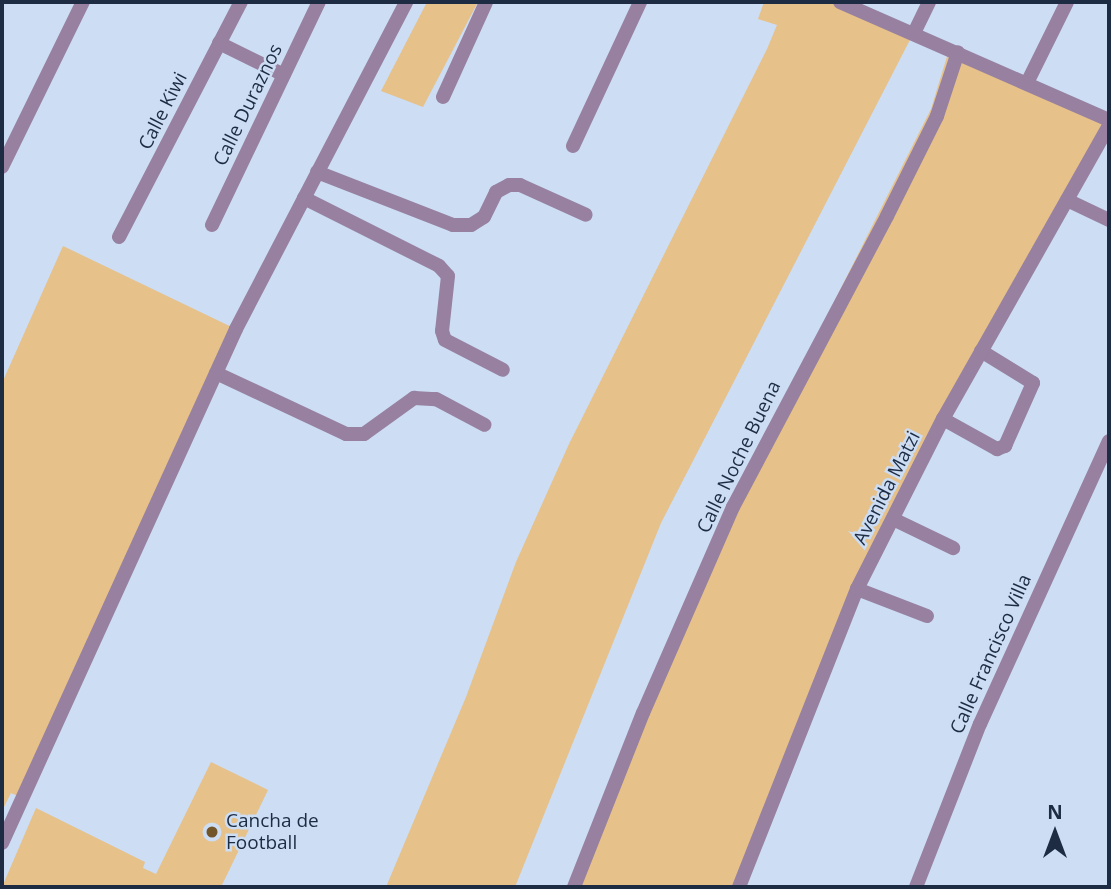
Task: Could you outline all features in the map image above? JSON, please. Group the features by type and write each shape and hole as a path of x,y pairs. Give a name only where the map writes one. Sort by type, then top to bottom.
{"street":[{"path":"2,167 83,2"},
{"name":"Calle Kiwi","path":"119,237 241,2"},
{"name":"Calle Duraznos","path":"212,225 319,2"},
{"path":"2,843 216,373 406,2"},
{"path":"443,97 486,2"},
{"path":"573,146 640,2"},
{"path":"914,33 929,2"},
{"path":"1027,83 1067,2"},
{"path":"847,3 1027,83 1109,123"},
{"path":"219,43 284,75"},
{"name":"Calle Noche Buena","path":"574,887 643,713 733,507 894,203 937,116 958,52"},
{"name":"Avenida Matzi","path":"739,887 857,589 943,419 1109,123"},
{"path":"317,172 453,225 471,225 484,217 496,192 509,185 520,185 586,215"},
{"path":"304,198 439,266 448,276 449,288 442,322 445,340 503,370"},
{"path":"1067,200 1109,220"},
{"path":"943,419 997,449 1005,446 1032,383 981,351"},
{"path":"216,373 346,434 364,434 414,398 436,399 485,425"},
{"name":"Calle Francisco Villa","path":"916,887 980,724 1109,441"},
{"path":"893,519 953,548"},
{"path":"857,589 927,616"}],"shaded area":[{"path":"427,2 478,2 423,107 381,91"},
{"path":"764,2 842,2 913,34 661,523 515,887 386,887 466,697 516,562 569,444 767,49 777,25 758,19"},
{"path":"949,50 1109,120 867,575 744,887 577,887 745,479 931,109"},
{"path":"63,246 242,332 24,799 11,793 2,811 2,383"},
{"path":"211,762 268,790 221,887 2,887 36,808 145,862 143,868 156,874"}],"place":[{"name":"Cancha de Football","path":"212,832"}]}
